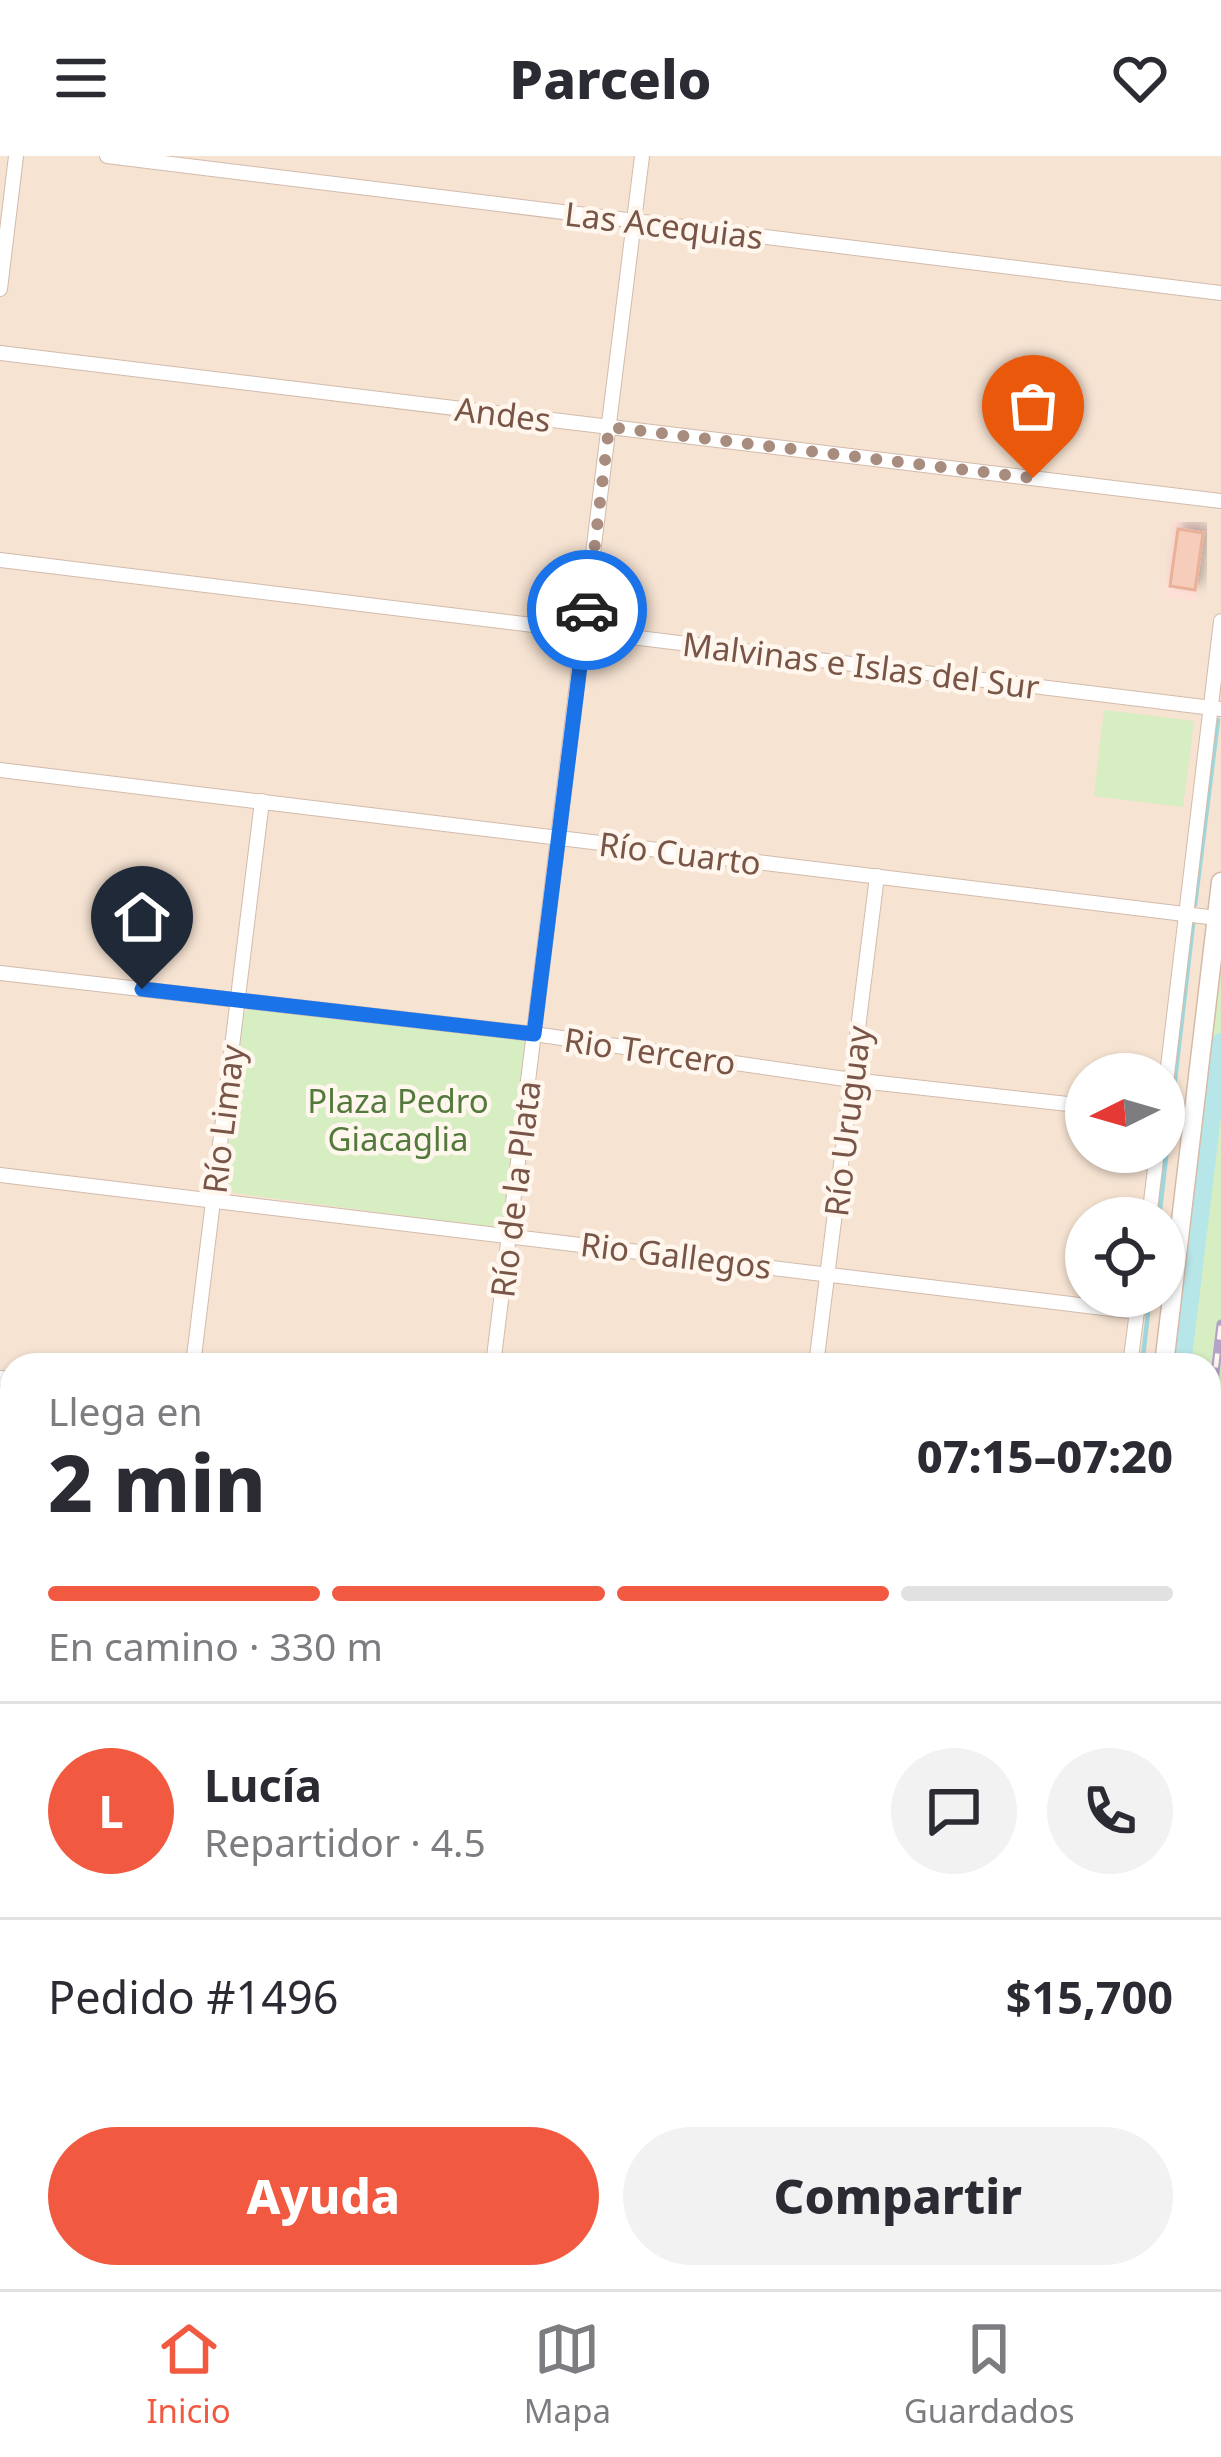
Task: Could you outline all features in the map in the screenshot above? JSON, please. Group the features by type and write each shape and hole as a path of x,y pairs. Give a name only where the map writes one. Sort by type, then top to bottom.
{"main road":[{"path":"1165,1353 1221,882"}],"street":[{"path":"0,289 16,156"},
{"name":"Las Acequias","path":"107,156 1221,293"},
{"name":"Río de la Plata","path":"494,1353 642,156"},
{"name":"Andes","path":"0,353 1221,501"},
{"name":"Malvinas e Islas del Sur","path":"0,560 1216,708"},
{"path":"1170,1053 1216,708 1221,621"},
{"name":"Río Cuarto","path":"0,770 1216,918"},
{"name":"Río Limay","path":"194,1353 262,801"},
{"name":"Río Uruguay","path":"818,1353 877,877"},
{"name":"Rio Tercero","path":"0,973 534,1034 852,1080 1065,1104"},
{"name":"Rio Gallegos","path":"0,1175 828,1274 1065,1297"},
{"path":"1132,1353 1136,1317"}],"shaded area":[{"path":"0,156 1221,156 1221,1353 0,1353"},
{"path":"1174,521 1207,526 1196,601 1164,596"}],"green space":[{"path":"1104,710 1194,721 1183,807 1094,796"},
{"path":"1221,882 1221,1353 1165,1353 1170,1317 1185,1317 1184,1197"},
{"name":"Plaza Pedro Giacaglia","path":"249,1008 521,1039 527,1045 502,1227 234,1193 227,1172 242,1015"}],"building":[{"path":"1178,529 1203,533 1195,590 1170,586"}],"waterway":[{"path":"1195,905 1218,720"},
{"path":"1161,1197 1193,924"},
{"path":"1183,1353 1221,1042"},
{"path":"1143,1353 1148,1317"}],"railway":[{"path":"1217,1353 1221,1324"}],"way so far":[{"path":"587,610 609,427 1033,478"}],"route":[{"path":"142,989 534,1034 587,610"}]}
